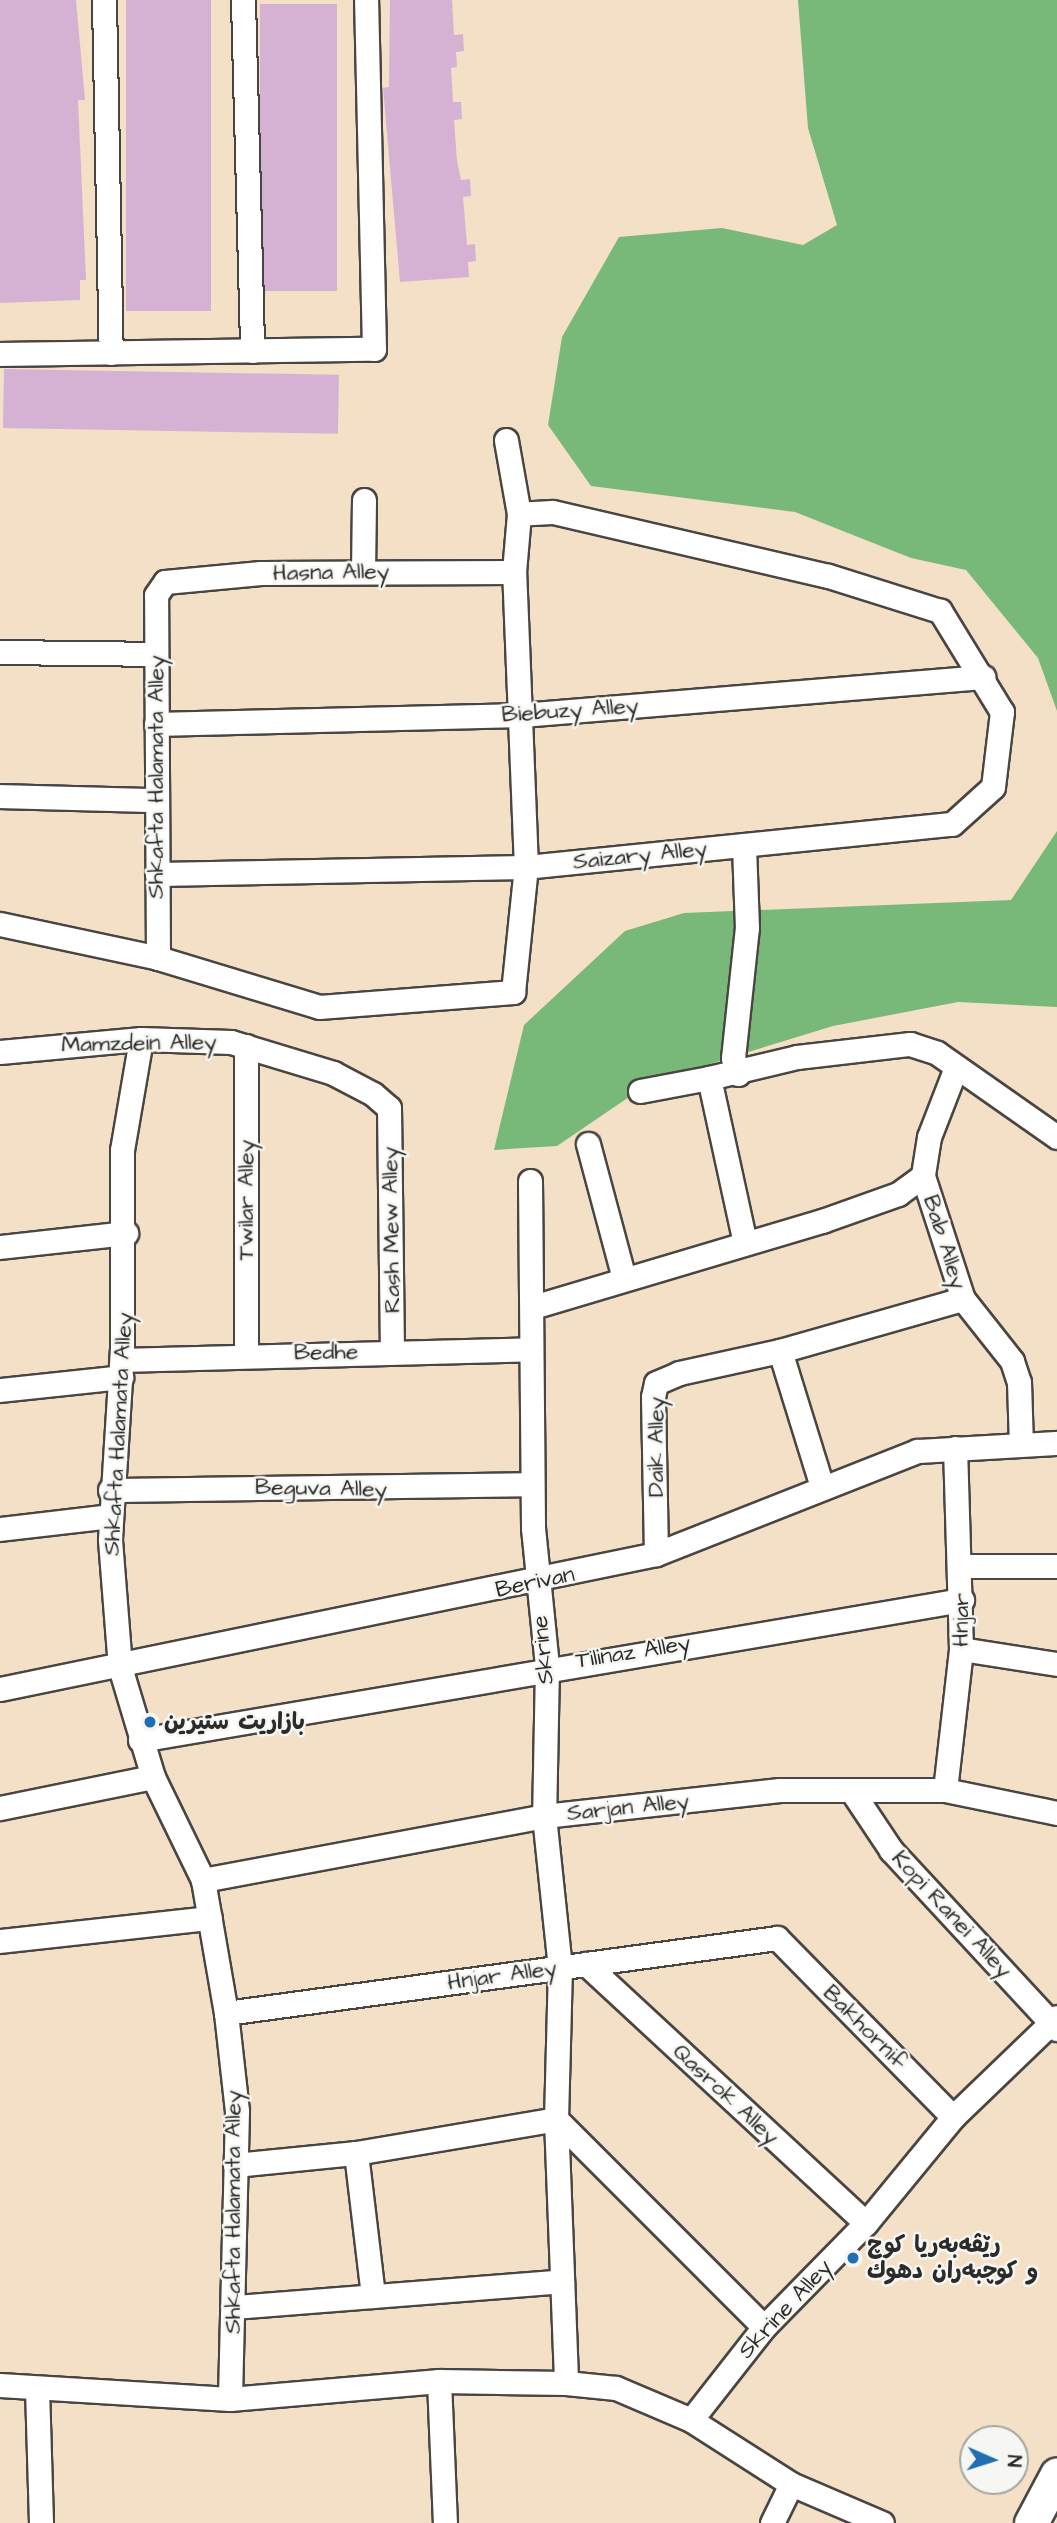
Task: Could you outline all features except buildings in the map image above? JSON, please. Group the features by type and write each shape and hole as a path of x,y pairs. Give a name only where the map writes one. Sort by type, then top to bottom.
{"main road":[{"path":"1031,2523 1057,2474"}],"street":[{"path":"104,0 111,353"},
{"path":"243,0 252,351"},
{"path":"0,354 374,349 366,0"},
{"path":"0,924 158,958 320,1007 513,992 526,867 514,572 519,514 506,440"},
{"path":"363,572 364,500"},
{"name":"Saizary Alley","path":"157,874 526,867 952,824 993,787 1002,712 983,677 940,611 828,576 565,515 519,514"},
{"name":"Hasna Alley","path":"156,595 165,582 188,577 363,572 514,572"},
{"name":"Shkafta Halamata Alley","path":"156,595 158,958"},
{"path":"0,652 155,654"},
{"name":"Biebuzy Alley","path":"156,724 521,715 983,677"},
{"path":"0,796 156,800"},
{"path":"738,1074 733,1058 747,928 744,845"},
{"name":"Shkafta Halamata Alley","path":"141,1039 122,1150 126,1233 121,1368 110,1516 120,1667 153,1777 203,1880 226,2013 237,2111 235,2307 230,2399"},
{"name":"Mamzdein Alley","path":"0,1052 141,1039 246,1046 333,1073 389,1108"},
{"path":"640,1091 738,1074 797,1056 910,1044 937,1053 955,1070 1057,1137"},
{"name":"Twilar Alley","path":"246,1046 246,1354"},
{"name":"Bab Alley","path":"955,1070 929,1137 923,1176 963,1299 1012,1361 1019,1382 1021,1444"},
{"path":"709,1079 745,1243"},
{"name":"Rash Mew Alley","path":"389,1108 392,1351"},
{"path":"588,1144 624,1278"},
{"path":"533,1307 898,1194 923,1176"},
{"name":"Skrine","path":"530,1181 533,1307 532,1484 536,1583 547,1666 544,1816 560,1967 556,2119 566,2383"},
{"path":"0,1247 126,1233"},
{"name":"Daik Alley","path":"656,1555 656,1383 963,1299"},
{"name":"Bedhe","path":"0,1390 121,1368 246,1354 531,1349"},
{"path":"780,1351 822,1487"},
{"name":"Berivan","path":"0,1689 536,1583 656,1555 917,1451 1057,1443"},
{"name":"Hnjar","path":"945,1790 961,1649 961,1566 955,1448"},
{"name":"Beguva Alley","path":"110,1490 532,1484"},
{"path":"0,1529 110,1516"},
{"path":"961,1566 1057,1566"},
{"name":"Tilinaz Alley","path":"140,1740 547,1666 962,1600"},
{"path":"961,1649 1057,1664"},
{"path":"0,1808 153,1777"},
{"name":"Sarjan Alley","path":"203,1880 544,1816 780,1790 853,1793 945,1790 1057,1813"},
{"name":"Kopi Ranei Alley","path":"853,1793 891,1850 987,1947 1055,2023"},
{"path":"0,1941 210,1918"},
{"name":"Hnjar Alley","path":"226,2013 777,1938"},
{"name":"Bakhornif","path":"777,1938 953,2117"},
{"name":"Qasrok Alley","path":"586,1964 866,2223"},
{"name":"Skrine Alley","path":"691,2420 764,2327 866,2223 953,2117 1055,2023"},
{"path":"235,2165 356,2154 556,2119 764,2327"},
{"path":"356,2154 373,2296"},
{"path":"235,2307 562,2281"},
{"path":"439,2381 445,2523"},
{"path":"0,2385 230,2399 439,2381 566,2383 616,2388 691,2420 791,2484 882,2523"},
{"path":"37,2388 41,2523"},
{"path":"772,2523 791,2484"}],"green space":[{"path":"798,0 1057,0 1057,711 1038,658 966,570 911,558 795,512 591,486 548,425 562,337 619,237 722,228 803,245 837,225 808,128"},
{"path":"1057,831 1057,1007 958,1002 833,1026 651,1082 557,1146 494,1150 524,1025 625,931 684,913 1011,900"}],"place":[{"name":"بازاريت ستيرين","path":"150,1722"},
{"name":"رێڤه‌به‌ریا كوچ و كوچبه‌ران دهوك","path":"853,2258"}]}
